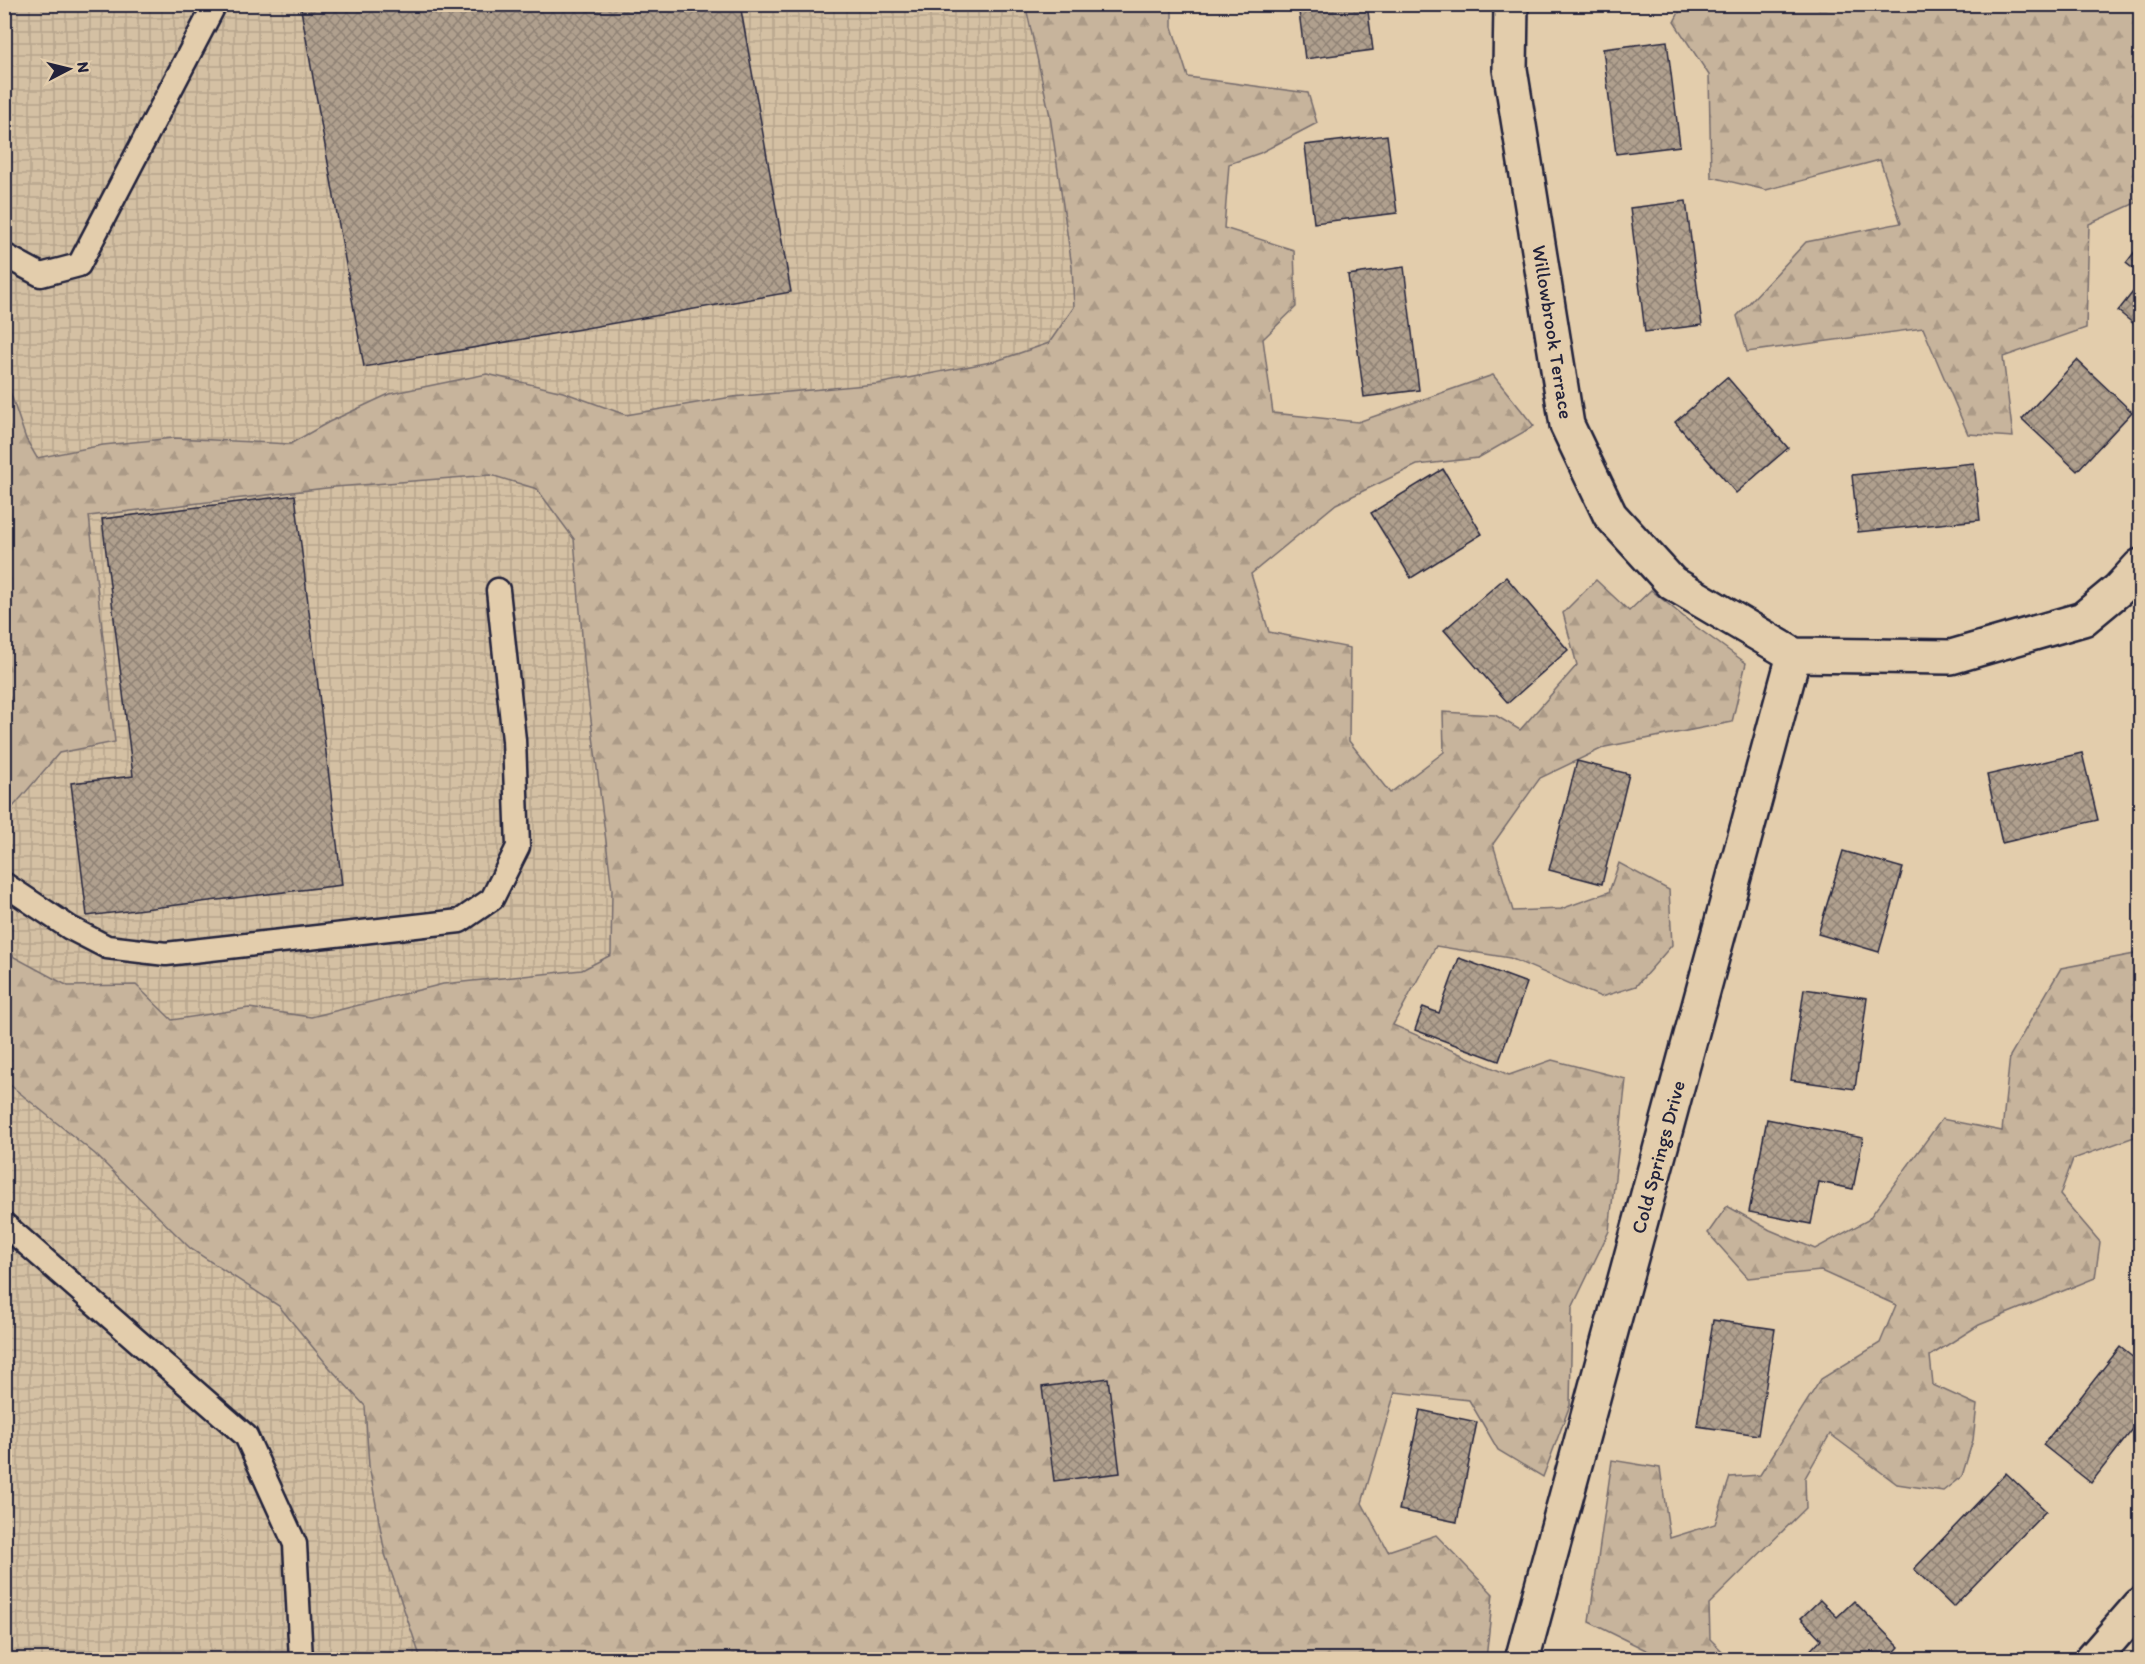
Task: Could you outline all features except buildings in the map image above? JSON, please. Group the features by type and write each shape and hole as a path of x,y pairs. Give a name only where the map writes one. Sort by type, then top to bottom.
{"street":[{"name":"Willowbrook Terrace","path":"1511,4 1510,69 1567,425 1610,515 1672,582 1794,655"},
{"path":"1794,655 1952,657 2084,619 2118,590 2140,566"},
{"name":"Cold Springs Drive","path":"1522,1659 1794,655"},
{"path":"2092,1659 2140,1605"}],"lane":[{"path":"4,255 41,275 79,265 215,4"},
{"path":"4,884 70,928 107,947 166,954 460,921 492,899 518,847 514,740 498,591"},
{"path":"4,1224 246,1436 295,1544 301,1659"}],"shaded area":[{"path":"5,5 1091,5 1145,355 673,1027 534,1659 5,1660"}],"green space":[{"path":"1023,5 1172,5 1172,27 1188,77 1308,93 1317,123 1260,153 1229,164 1224,228 1294,250 1296,307 1263,339 1273,413 1358,422 1493,375 1534,426 1478,458 1417,465 1336,504 1251,574 1269,632 1350,648 1349,741 1390,793 1444,752 1443,712 1495,715 1520,730 1577,665 1563,613 1596,580 1629,611 1651,590 1746,663 1732,722 1605,747 1540,778 1493,844 1513,911 1561,909 1609,892 1619,863 1669,890 1672,945 1636,986 1601,997 1510,958 1436,946 1393,1025 1509,1075 1552,1060 1626,1079 1609,1231 1572,1308 1570,1405 1543,1477 1498,1450 1469,1400 1395,1392 1362,1503 1388,1551 1436,1535 1493,1594 1486,1659 421,1659 385,1554 369,1466 365,1406 329,1367 279,1306 191,1249 95,1154 5,1081 5,944 14,957 68,986 136,985 172,1020 249,1008 311,1017 443,984 582,970 611,955 612,890 585,671 574,539 537,489 491,475 335,487 89,516 115,742 59,753 13,807 4,804 4,374 26,439 37,458 103,445 174,438 290,444 329,422 389,394 487,374 563,392 626,415 732,397 877,384 996,361 1049,343 1074,307 1072,267 1050,116 1027,12"},
{"path":"1683,5 2140,5 2140,201 2089,224 2086,328 2003,357 2013,437 1968,434 1923,328 1747,352 1737,316 1806,242 1901,223 1880,160 1766,190 1711,177 1709,75 1674,22"},
{"path":"2140,953 2140,1135 2073,1159 2060,1195 2100,1242 2095,1278 1979,1325 1930,1356 1933,1385 1977,1405 1973,1440 1962,1476 1943,1491 1897,1484 1830,1434 1805,1478 1806,1508 1709,1604 1710,1639 1730,1659 1664,1659 1589,1622 1612,1460 1660,1468 1670,1538 1715,1524 1730,1477 1760,1475 1821,1379 1880,1343 1896,1305 1821,1271 1748,1278 1708,1233 1727,1206 1770,1230 1815,1249 1868,1220 1942,1119 2002,1131 2010,1056 2061,968"}]}
